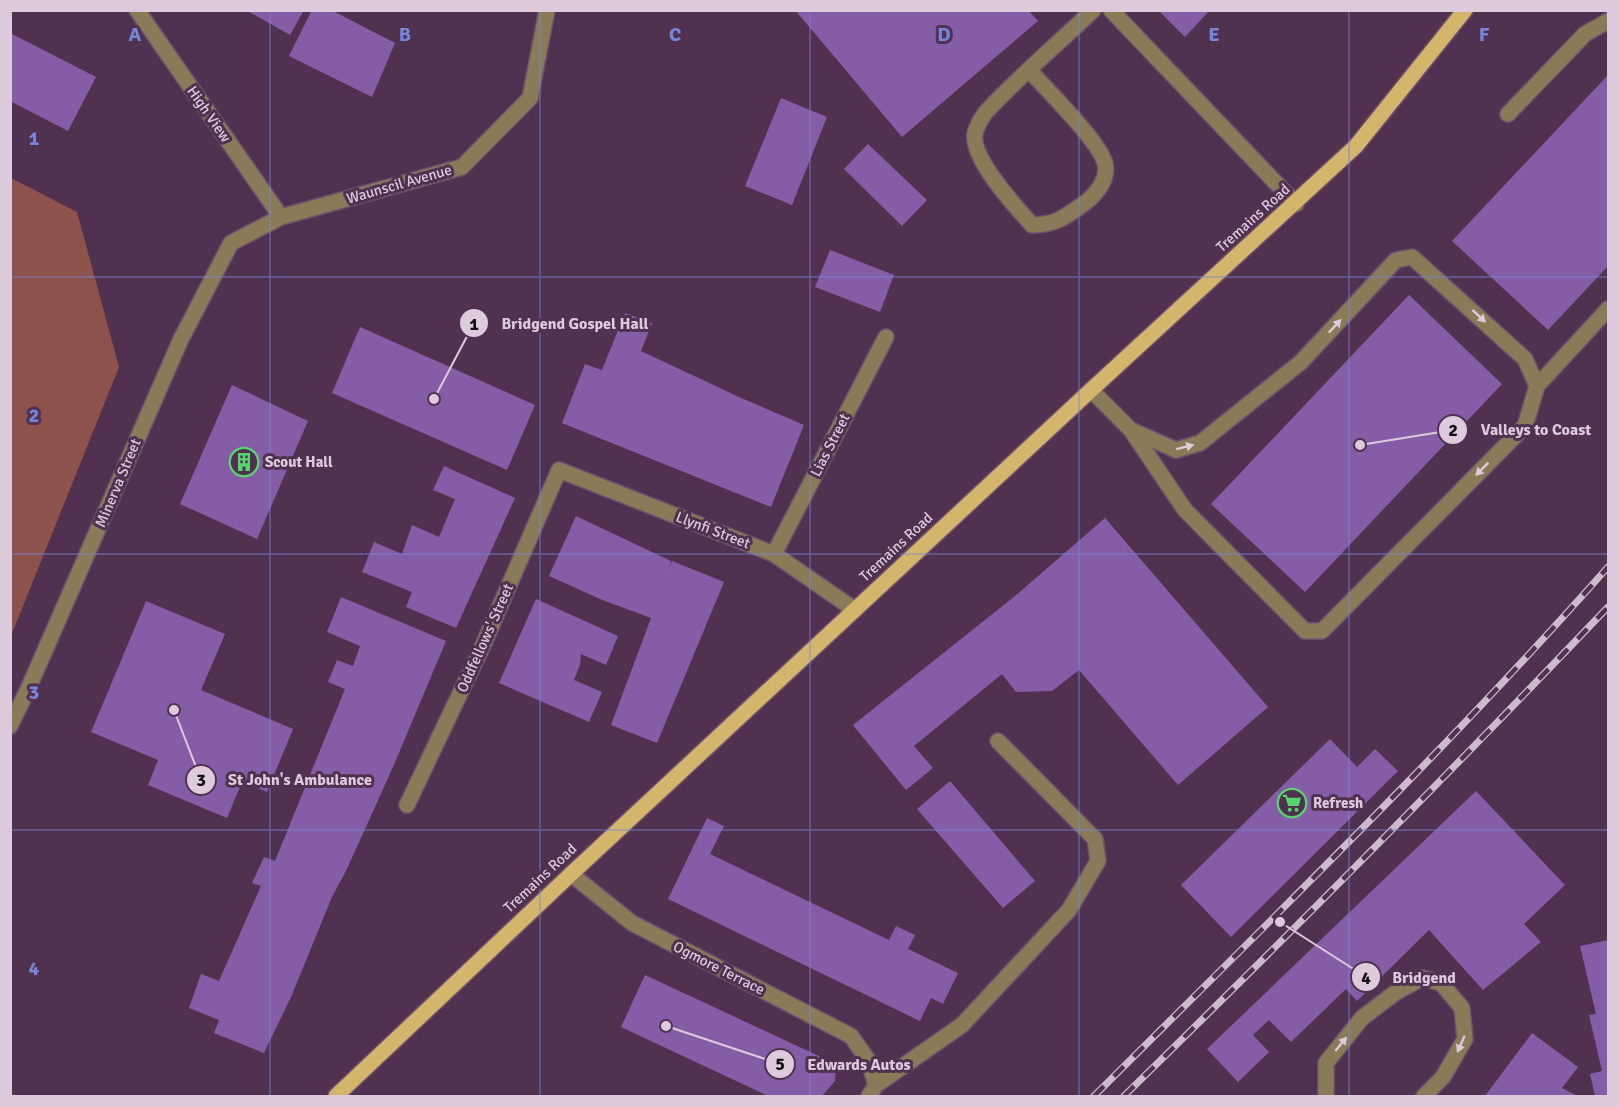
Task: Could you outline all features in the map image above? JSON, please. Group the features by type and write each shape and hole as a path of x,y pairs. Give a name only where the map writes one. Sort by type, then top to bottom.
{"main road":[{"name":"Tremains Road","path":"336,1096 1091,390 1296,204 1356,146 1465,10"}],"street":[{"name":"High View","path":"137,10 281,218"},
{"name":"Waunscil Avenue","path":"231,243 281,218 462,167 530,98 547,10"},
{"path":"1030,71 1093,142 1105,164 1103,183 1089,200 1048,225 1032,225 1004,194 980,156 975,134 984,114 1093,10"},
{"path":"1111,10 1296,204"},
{"path":"1508,114 1585,34 1608,21"},
{"name":"Minerva Street","path":"10,726 37,671 181,339 231,243"},
{"path":"1131,430 1176,450 1200,443 1301,362 1396,260 1412,257 1446,285 1526,359 1538,386"},
{"path":"1091,390 1131,430 1185,510 1305,631 1322,631 1525,426 1538,386 1608,309"},
{"name":"Lias Street","path":"774,554 886,337"},
{"name":"Llynfi Street","path":"559,470 774,554 855,610"},
{"name":"Oddfellows' Street","path":"407,805 484,643 559,470"},
{"path":"873,1091 962,1026 1069,910 1098,861 1095,839 998,741"},
{"name":"Ogmore Terrace","path":"571,874 632,923 850,1036 867,1060 873,1091"},
{"path":"1326,1096 1326,1063 1362,1018 1395,993 1422,978 1441,983 1462,1008 1465,1039 1443,1077 1424,1096"}],"shaded area":[{"path":"11,178 77,212 119,367 11,636"}],"building":[{"path":"246,10 304,10 290,35"},
{"path":"312,10 331,10 395,43 372,97 289,56"},
{"path":"795,10 1028,10 1038,21 902,137"},
{"path":"1158,10 1210,10 1185,37"},
{"path":"10,33 96,77 68,131 10,101"},
{"path":"1608,75 1608,266 1548,330 1452,241"},
{"path":"781,98 827,117 792,205 745,186"},
{"path":"868,144 927,200 902,226 844,169"},
{"path":"830,250 894,275 880,312 815,287"},
{"path":"1409,295 1502,384 1305,592 1211,504"},
{"path":"625,313 652,323 641,351 804,425 771,507 562,423 585,364 602,370"},
{"path":"360,327 535,405 507,470 332,393"},
{"name":"Scout Hall","path":"232,385 308,421 257,539 180,504"},
{"path":"444,466 515,498 456,628 406,607 412,592 362,572 374,542 402,554 412,525 439,537 455,499 433,490"},
{"path":"576,516 671,561 668,570 672,561 724,582 657,743 611,725 651,618 600,599 549,576"},
{"path":"1105,518 1268,707 1178,785 1079,670 1052,691 1016,692 1002,674 914,746 933,768 906,790 853,725 1015,596"},
{"path":"341,597 446,641 393,767 332,897 291,997 264,1053 214,1033 219,1020 189,1008 201,974 219,981 261,886 252,883 264,857 275,861 345,689 328,682 337,660 353,666 360,646 327,632"},
{"path":"536,599 618,636 606,665 581,654 580,665 574,680 602,692 589,722 499,683"},
{"path":"146,601 225,634 201,690 293,729 267,792 242,782 227,818 148,785 158,760 91,732"},
{"path":"1330,739 1357,767 1375,749 1398,771 1231,937 1181,885"},
{"path":"950,781 1035,881 1003,908 917,809"},
{"path":"1476,791 1565,885 1524,924 1541,942 1483,990 1429,930 1357,1001 1346,989 1291,1042 1269,1020 1253,1035 1269,1052 1238,1082 1207,1049"},
{"path":"707,818 724,826 710,854 889,940 896,926 915,935 908,949 958,973 943,1004 931,998 920,1021 668,899"},
{"path":"1608,940 1608,1096 1595,1096 1590,1074 1602,1071 1589,1015 1596,1014 1580,946"},
{"path":"645,975 836,1064 835,1081 822,1096 768,1096 621,1027"},
{"path":"1532,1033 1578,1067 1562,1088 1577,1096 1485,1096"}],"railway":[{"path":"1094,1096 1420,770 1608,567"},
{"path":"1124,1096 1368,854 1608,607"}],"place":[{"name":"Bridgend Gospel Hall","path":"434,399"},
{"name":"Valleys to Coast","path":"1360,445"},
{"name":"Scout Hall","path":"244,462"},
{"name":"St John's Ambulance","path":"174,710"},
{"name":"Refresh","path":"1292,803"},
{"name":"Bridgend","path":"1280,922"},
{"name":"Edwards Autos","path":"666,1026"}]}
